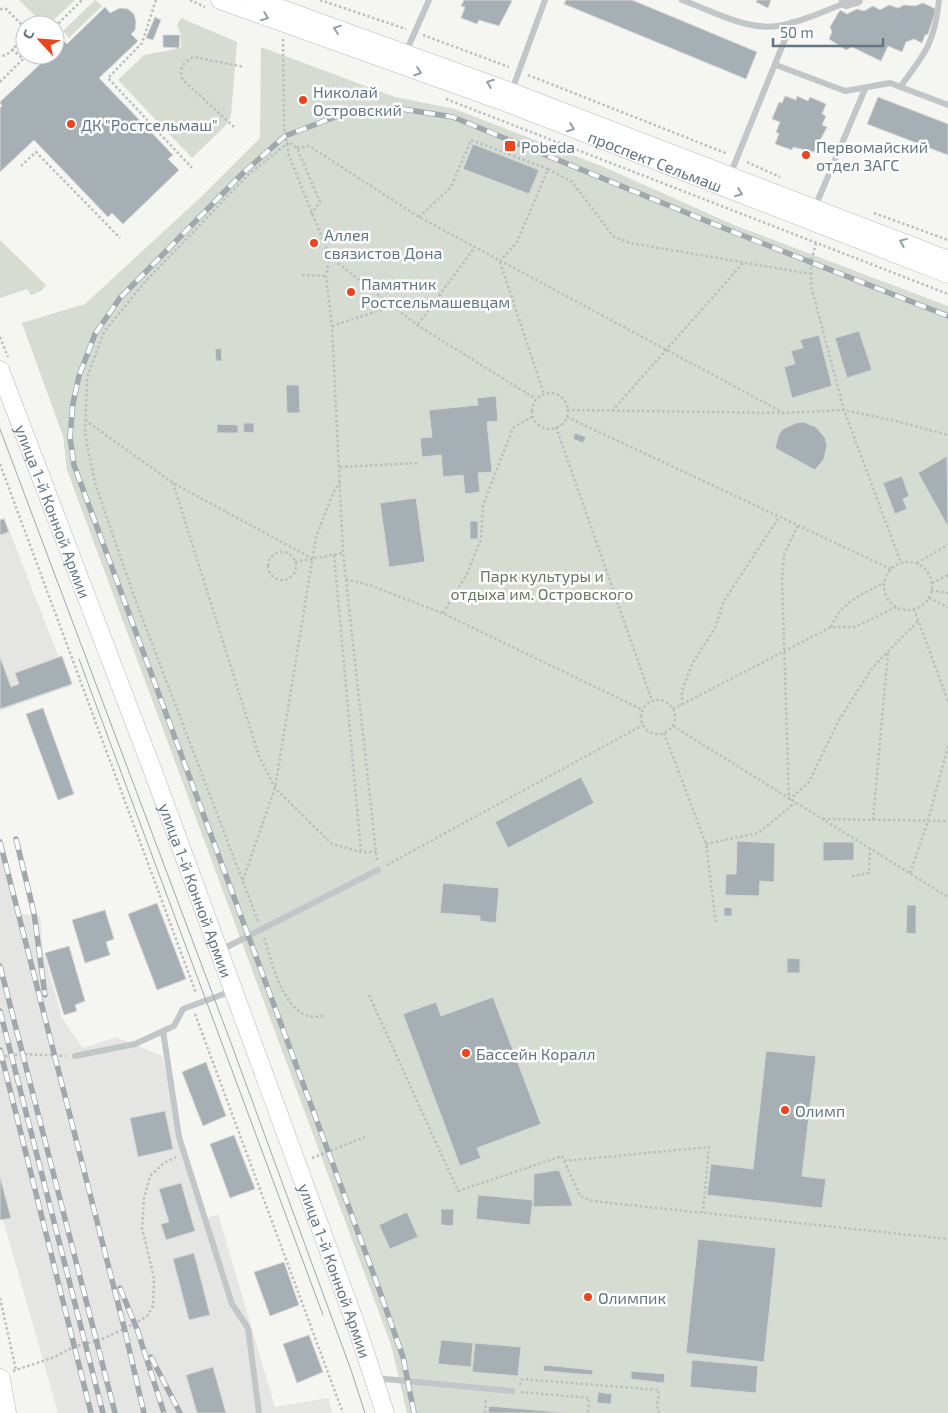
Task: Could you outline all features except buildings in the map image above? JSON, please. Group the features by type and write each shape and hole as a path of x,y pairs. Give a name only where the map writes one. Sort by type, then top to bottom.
{"main road":[{"name":"проспект Сельмаш","path":"257,0 406,52 948,260"},
{"name":"проспект Сельмаш","path":"213,4 281,34 505,102 948,274"},
{"name":"улица 1-й Конной Армии","path":"0,370 154,774 386,1411"},
{"path":"6,1413 8,1374"}],"lane":[{"path":"406,52 429,0"},
{"path":"512,92 545,0"},
{"path":"682,0 737,20 760,26 783,26 849,1"},
{"path":"900,86 931,43 937,24 939,0"},
{"path":"730,175 792,22"},
{"path":"776,65 845,92 890,83 948,105"},
{"path":"815,208 865,89"},
{"path":"219,951 262,931 378,870"},
{"path":"75,1056 135,1044 174,1026 183,1009 234,990"},
{"path":"164,1031 179,1137 232,1304 248,1328 259,1413"},
{"path":"374,1378 512,1391"}],"path":[{"path":"65,17 82,0"},
{"path":"156,0 142,43 108,78 192,168"},
{"path":"190,0 213,4"},
{"path":"320,0 415,32 519,71 788,180"},
{"path":"0,10 6,9 22,26 19,42 4,56 0,56"},
{"path":"281,34 292,43"},
{"path":"281,34 284,127 289,156 330,257 417,324 536,399"},
{"path":"12,49 15,52"},
{"path":"234,126 183,80 180,73 182,66 194,57 244,67"},
{"path":"0,82 17,65"},
{"path":"445,99 948,294"},
{"path":"419,217 451,187 472,140 548,170 572,182 613,236 630,243 661,250 811,274"},
{"path":"288,142 298,148 320,202 311,214"},
{"path":"288,142 249,174 144,283 104,332 87,378 85,434 95,483 135,600 262,931 284,994 290,1003 308,1017 324,1016"},
{"path":"298,148 309,146 419,217 784,413"},
{"path":"21,166 36,152 120,238"},
{"path":"500,261 517,242 548,170"},
{"path":"873,213 948,240"},
{"path":"816,243 811,286 844,410 901,563"},
{"path":"417,324 475,247"},
{"path":"330,257 326,276 332,326 343,553 378,870 643,725"},
{"path":"500,261 544,394"},
{"path":"612,411 743,263"},
{"path":"302,275 326,276"},
{"path":"332,326 394,306"},
{"path":"544,394 558,394 563,399 568,410 567,417 556,427 542,426 533,416 532,410 536,399 544,394"},
{"path":"568,410 784,413 844,410 896,420 948,435"},
{"path":"442,613 468,574 481,539 483,505 513,428 533,416"},
{"path":"567,417 891,569"},
{"path":"85,420 173,483 313,559"},
{"path":"556,427 652,701"},
{"path":"340,468 419,463"},
{"path":"0,464 200,1002"},
{"path":"242,882 275,788 316,537 333,493 340,482"},
{"path":"173,483 259,756 275,788 332,844 361,852 376,852"},
{"path":"682,705 682,691 692,664 715,628 724,601 779,517"},
{"path":"789,800 782,653 782,579 784,555 798,525"},
{"path":"916,564 948,545"},
{"path":"283,552 290,555 295,562 296,570 292,577 284,581 276,580 270,575 267,567 269,559 275,554 283,552"},
{"path":"295,562 343,553"},
{"path":"334,555 361,852"},
{"path":"673,709 831,627 855,627 896,607 914,609 922,605 928,598 932,583 927,572 916,564 901,563 891,569 884,583 885,592 896,607"},
{"path":"932,583 948,574"},
{"path":"346,579 372,586 442,613 643,710"},
{"path":"831,627 840,608 848,601 884,583"},
{"path":"931,590 948,593"},
{"path":"928,598 948,607"},
{"path":"914,609 948,701"},
{"path":"789,800 809,782 839,720 873,667 918,621"},
{"path":"873,820 888,651"},
{"path":"652,701 664,701 673,709 675,718 673,726 664,733 652,733 643,725 641,717 643,710 652,701"},
{"path":"673,726 821,820 948,897"},
{"path":"664,733 706,844 716,924"},
{"path":"910,874 928,821 948,746"},
{"path":"706,844 758,833 795,803"},
{"path":"821,820 948,821"},
{"path":"852,876 868,873 870,850"},
{"path":"368,995 458,1191 562,1156 580,1196 592,1201 948,1239"},
{"path":"192,1006 343,1413"},
{"path":"0,1057 22,1054 75,1056"},
{"path":"308,1159 366,1137"},
{"path":"564,1161 709,1147 703,1212"},
{"path":"0,1298 8,1374 52,1358 76,1346 98,1341 147,1316 153,1306 154,1278 142,1228 144,1199 150,1176 164,1163 184,1153"},
{"path":"588,1413 589,1398 518,1392 522,1379 660,1390 657,1410 660,1413"},
{"path":"485,1413 487,1389"}],"shaded area":[{"path":"4,517 70,686 0,711 0,519"},
{"path":"0,837 21,914 40,916 43,951 62,1018 83,1048 116,1037 162,1056 202,1220 218,1214 275,1407 328,1398 332,1413 58,1413 0,1209"}],"green space":[{"path":"19,0 75,0 59,15 34,15"},
{"path":"95,0 102,6 69,38 65,33 65,29"},
{"path":"181,18 237,42 231,116 226,125 192,158 118,80 144,55 181,48 181,34 177,25"},
{"name":"Парк культуры и отдыха им. Островского","path":"261,47 395,97 455,109 604,167 734,225 948,306 948,1413 407,1413 391,1345 67,470 63,436 22,323 85,304 202,196 260,138"},
{"path":"0,240 46,285 41,291 31,295 27,289 0,298"}],"tram line":[{"path":"0,429 228,1035 365,1413"},
{"path":"79,659 323,1315"}],"railway":[{"path":"414,1413 403,1357 375,1278 74,465 70,437 73,403 79,376 95,334 120,298 242,174 285,136 348,112 396,108 453,117 726,229 948,316"},
{"path":"16,839 34,913 45,995"},
{"path":"0,842 124,1327 144,1413"},
{"path":"0,966 115,1413"},
{"path":"0,1011 103,1413"},
{"path":"0,1050 91,1413"},
{"path":"120,1288 137,1329 164,1413"},
{"path":"151,1357 180,1413"}],"place":[{"name":"Николай Островский","path":"303,100"},
{"name":"ДК \"Ростсельмаш\"","path":"71,124"},
{"name":"Pobeda","path":"510,146"},
{"name":"Первомайский отдел ЗАГС","path":"806,155"},
{"name":"Аллея связистов Дона","path":"314,243"},
{"name":"Памятник Ростсельмашевцам","path":"351,292"},
{"name":"Бассейн Коралл","path":"466,1053"},
{"name":"Олимп","path":"785,1110"},
{"name":"Олимпик","path":"588,1297"}]}
